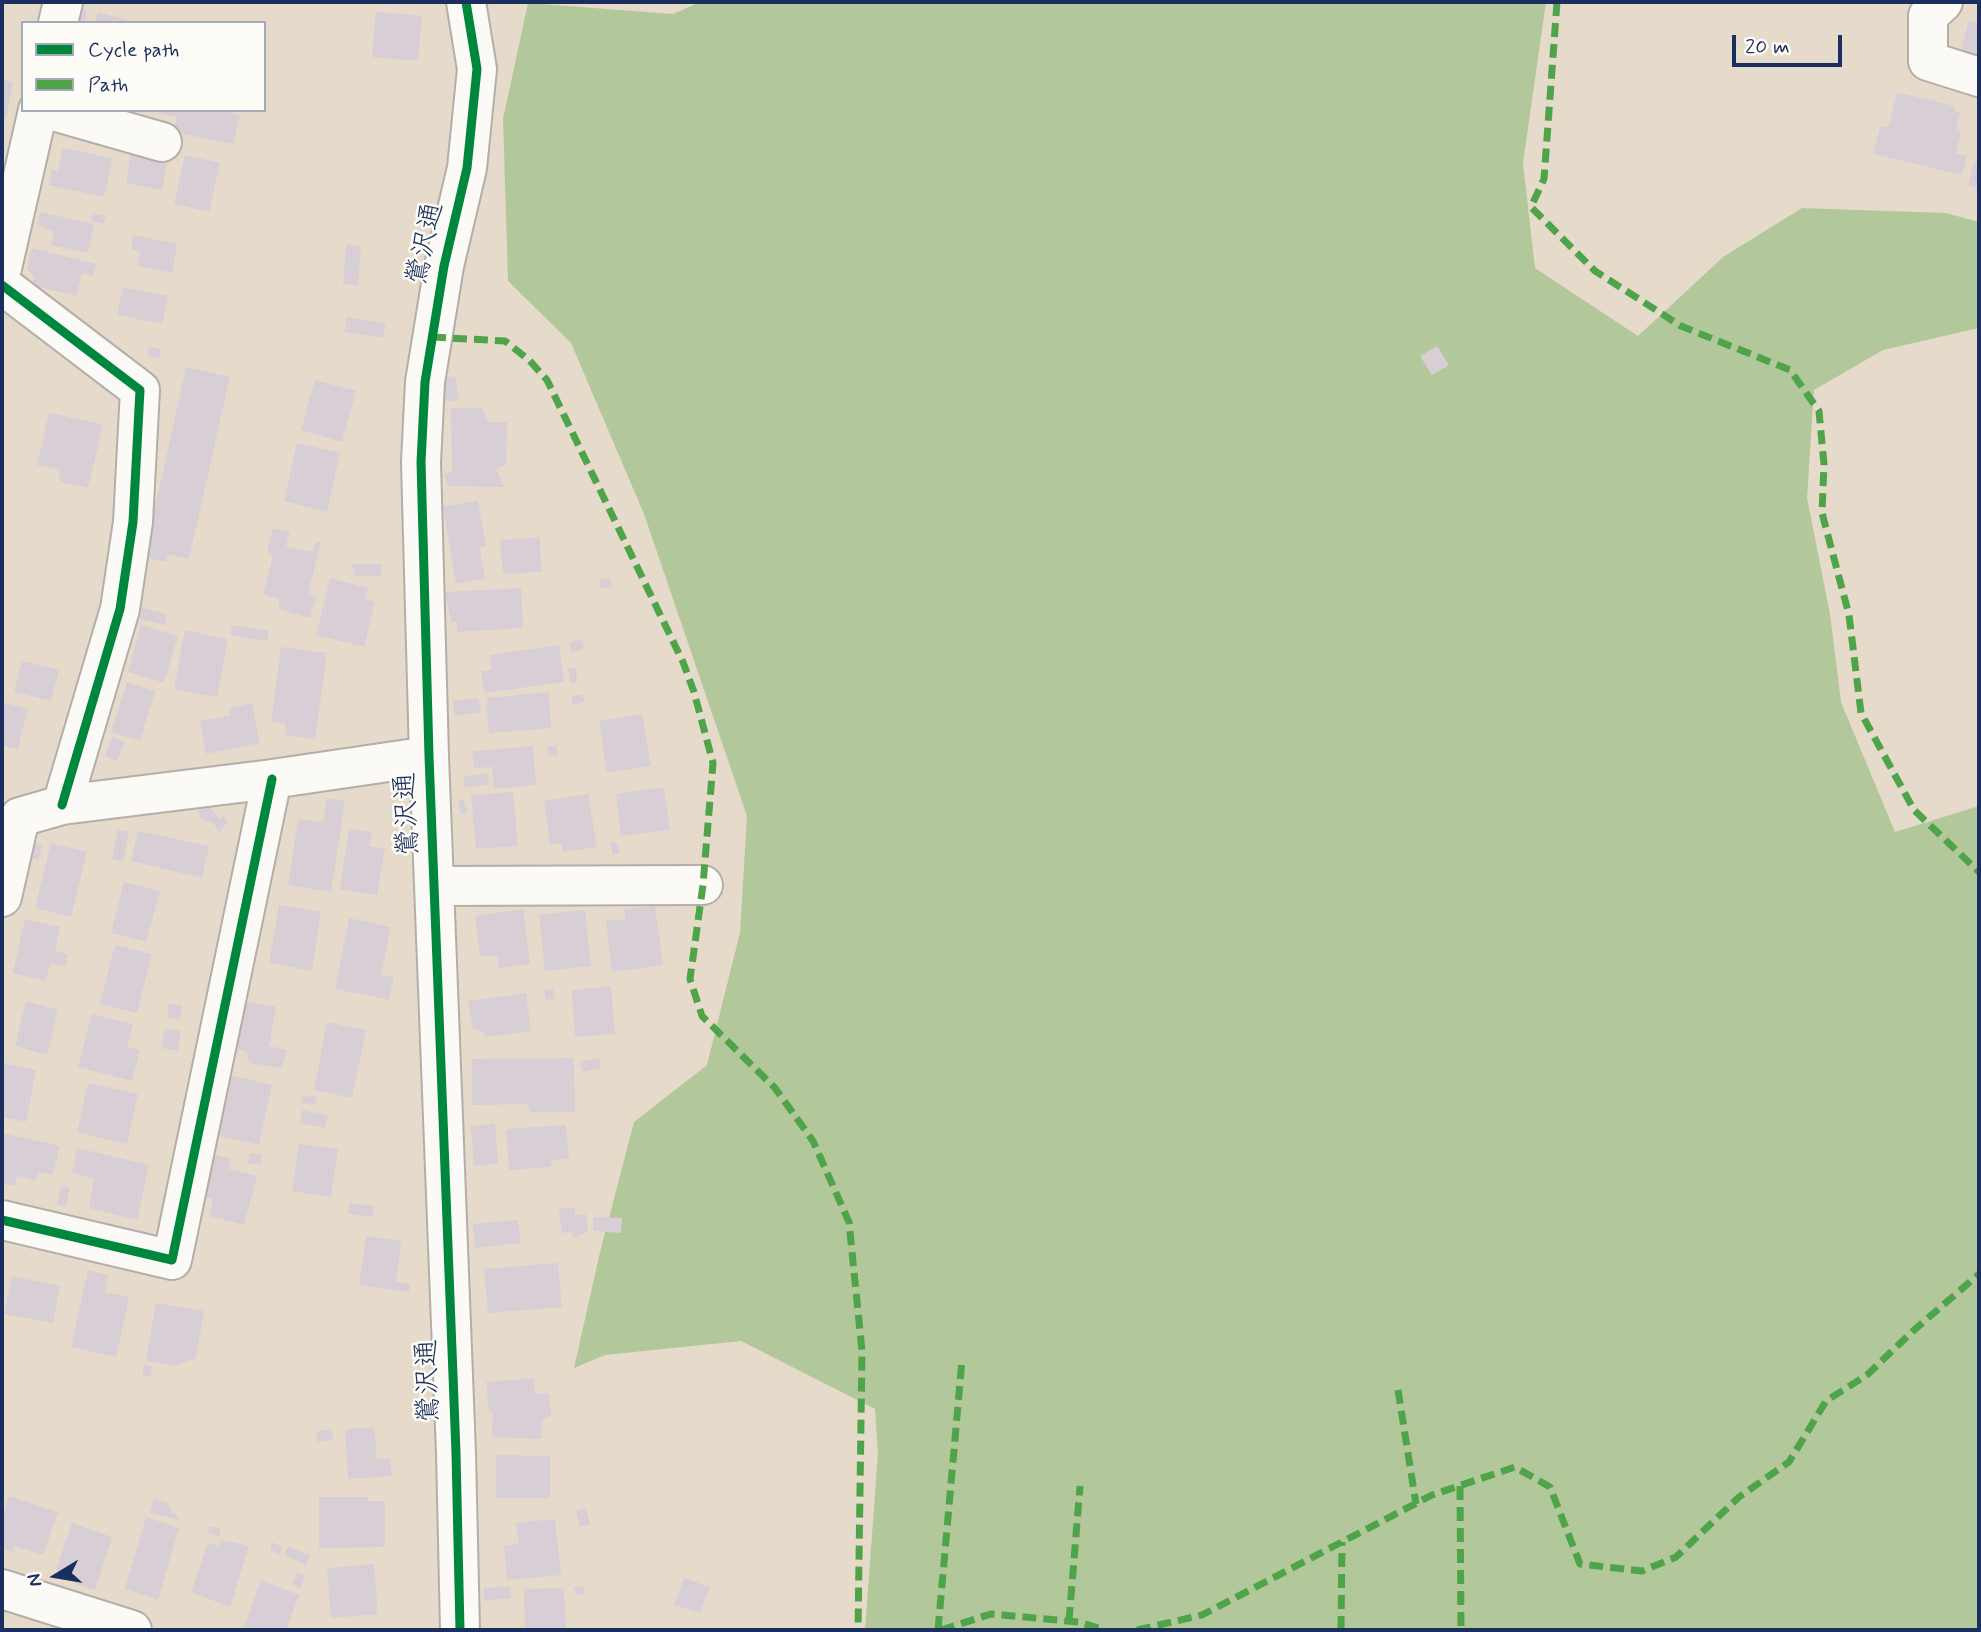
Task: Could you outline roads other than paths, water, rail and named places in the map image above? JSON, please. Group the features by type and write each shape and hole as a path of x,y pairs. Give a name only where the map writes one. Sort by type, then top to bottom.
{"street":[{"path":"58,21 62,2"},
{"name":"鶯沢通","path":"460,1630 421,462 424,396 444,266 467,168 477,69 466,2"},
{"path":"1944,2 1928,16 1928,61 1979,77"},
{"path":"2,268 38,112"},
{"path":"57,112 162,142"},
{"path":"2,285 140,390 133,523 120,609 62,805"},
{"path":"2,897 11,808 62,805 272,779 429,756"},
{"path":"2,1220 172,1259 272,779"},
{"path":"435,886 703,885"},
{"path":"2,1589 132,1630"}]}
